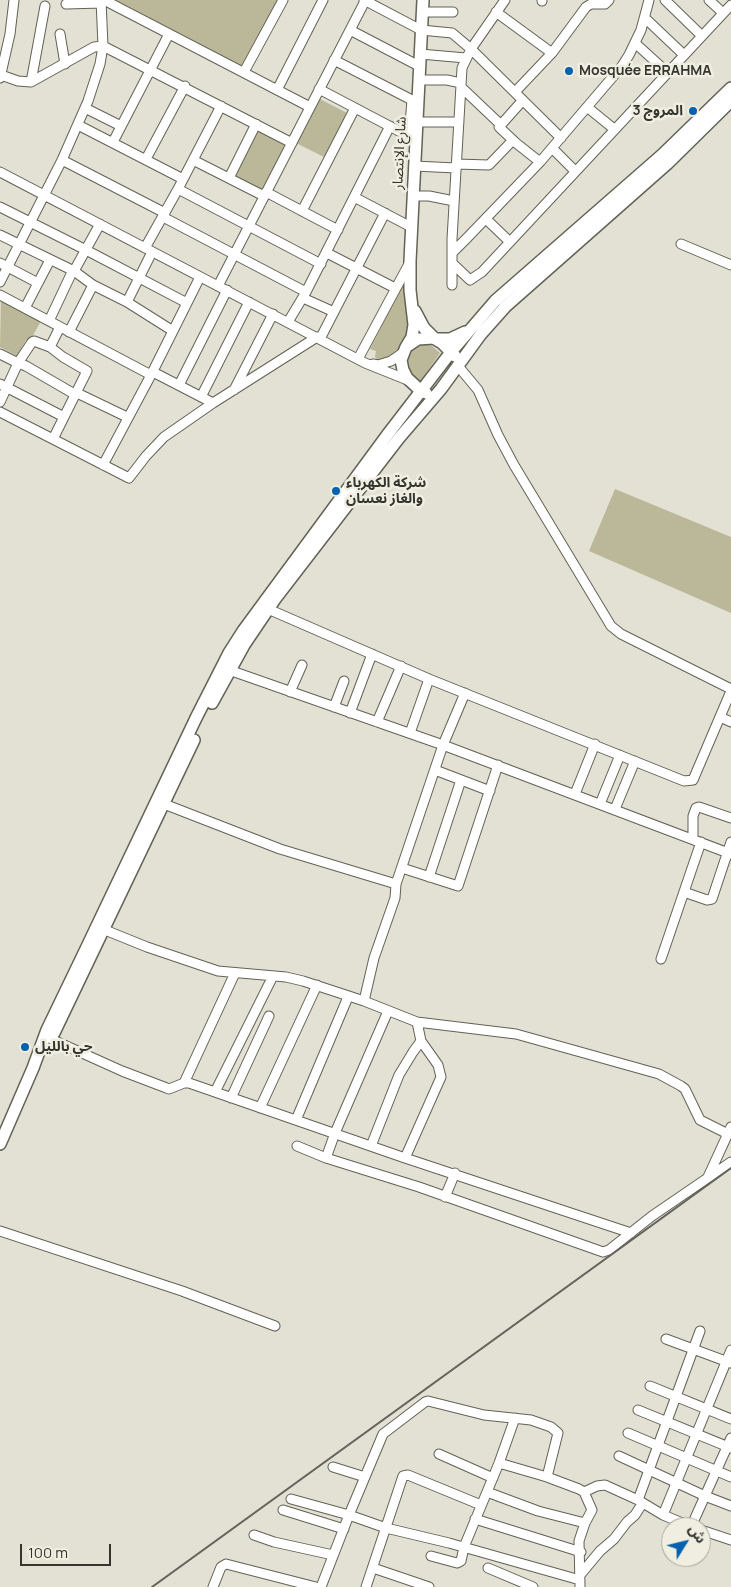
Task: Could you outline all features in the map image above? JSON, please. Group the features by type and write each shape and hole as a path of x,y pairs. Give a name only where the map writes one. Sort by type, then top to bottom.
{"main road":[{"name":"شارع الإنتصار","path":"405,349 413,332 410,261 414,166 413,138 417,122 423,0"},
{"path":"34,1068 36,1057 51,1022 229,653 269,594 451,352 495,301 662,155 731,88"},
{"path":"0,1144 34,1068 41,1059 104,930 196,734 230,670 268,609 399,438 441,389 481,334 505,307 667,164 731,101"},
{"path":"413,308 424,328 451,352 456,362 456,369"},
{"path":"441,389 432,394 421,391 411,381 403,370 401,360 405,349 418,338 455,338 470,329"}],"street":[{"path":"14,0 0,76 31,82 94,47 103,46 292,142"},
{"path":"244,72 283,0"},
{"path":"277,90 323,0"},
{"path":"218,286 364,0 422,30 452,33 471,49 561,138"},
{"path":"452,285 454,200 462,68 471,49 505,0"},
{"path":"515,92 552,52 586,8 594,1 605,4 609,0"},
{"path":"452,252 540,162 622,66 635,43 645,18 649,0"},
{"path":"665,0 702,36"},
{"path":"709,0 723,13"},
{"path":"66,4 102,1 310,107"},
{"path":"0,282 4,264 18,245 30,222 62,160 85,108 96,77 103,46 102,1"},
{"path":"452,263 466,278 470,280 474,278 510,242 731,5"},
{"path":"31,82 45,6"},
{"path":"422,12 453,12"},
{"path":"496,12 552,52"},
{"path":"645,18 684,55"},
{"path":"350,30 420,60 466,58"},
{"path":"60,34 65,64"},
{"path":"113,142 169,34"},
{"path":"635,43 668,73"},
{"path":"319,90 413,138 412,100 334,60"},
{"path":"419,80 447,80 461,85 500,124 499,126 502,130 540,162"},
{"path":"146,159 184,86"},
{"path":"500,124 523,100"},
{"path":"126,302 139,277 148,250 164,215 221,106"},
{"path":"587,107 614,129"},
{"path":"85,108 121,126"},
{"path":"302,211 356,108"},
{"path":"417,122 459,122"},
{"path":"229,178 256,124"},
{"path":"78,125 183,179"},
{"path":"288,322 305,295 390,126"},
{"path":"414,166 490,165 513,140"},
{"path":"552,148 575,171"},
{"path":"62,160 234,254 334,312"},
{"path":"193,160 338,230"},
{"path":"0,172 318,338 362,360 411,381"},
{"path":"178,189 321,264"},
{"path":"413,196 429,196 454,200"},
{"path":"354,197 411,227"},
{"path":"0,207 187,303"},
{"path":"0,412 129,478 164,437 213,403 318,338 334,312 385,213"},
{"path":"486,219 510,242"},
{"path":"49,321 73,271 100,224"},
{"path":"0,235 73,271 93,285 126,302 173,331"},
{"path":"681,244 731,265"},
{"path":"326,253 395,288"},
{"path":"24,308 50,260"},
{"path":"362,360 395,288 410,261"},
{"path":"4,264 38,283"},
{"path":"103,465 200,277"},
{"path":"69,332 93,285"},
{"path":"178,385 227,290"},
{"path":"0,296 213,403"},
{"path":"201,397 249,302"},
{"path":"234,390 273,314"},
{"path":"50,347 60,327"},
{"path":"0,402 3,386 34,341 50,347 87,372 53,439"},
{"path":"362,360 378,365 386,364 395,359 405,349"},
{"path":"0,354 76,394 127,417"},
{"path":"268,609 429,679 684,781 693,780 731,690 621,634 611,626 514,465 478,390 456,369"},
{"path":"3,386 64,417"},
{"path":"350,713 372,654"},
{"path":"290,692 302,665"},
{"path":"377,722 401,666"},
{"path":"230,670 498,765 729,853"},
{"path":"410,733 429,679"},
{"path":"334,707 344,681"},
{"path":"364,1002 374,958 395,898 396,884 443,745 465,693"},
{"path":"720,718 731,722"},
{"path":"575,794 595,744"},
{"path":"600,804 620,755"},
{"path":"615,809 636,761"},
{"path":"402,868 458,886 498,765"},
{"path":"435,770 490,791"},
{"path":"429,877 461,780"},
{"path":"164,804 280,849 396,884"},
{"path":"661,959 684,892 697,841 692,816 696,808 699,807 731,818"},
{"path":"684,892 707,900 712,899 729,853 731,842"},
{"path":"104,930 218,971 286,977 317,985 417,1022 516,1034 659,1074 685,1089 700,1120 729,1130 708,1177"},
{"path":"51,1039 122,1071 164,1087 173,1088 184,1083 235,974"},
{"path":"215,1092 273,976"},
{"path":"260,1108 317,985"},
{"path":"296,1120 348,997"},
{"path":"326,1158 334,1134 388,1011"},
{"path":"231,1098 268,1016"},
{"path":"405,1158 441,1077 438,1065 421,1041 417,1022"},
{"path":"371,1146 399,1075 412,1052 421,1041"},
{"path":"184,1083 631,1233"},
{"path":"297,1146 326,1158 419,1187 603,1252 610,1250 731,1162"},
{"path":"446,1197 456,1174"},
{"path":"0,1231 182,1291 275,1326"},
{"path":"580,1581 600,1552 635,1515 649,1470 700,1331"},
{"path":"666,1339 729,1363"},
{"path":"664,1515 686,1458 729,1363 731,1350"},
{"path":"650,1386 731,1419"},
{"path":"321,1587 384,1432 425,1402 484,1415 531,1420 551,1427 558,1433 548,1477"},
{"path":"638,1410 730,1444 696,1517"},
{"path":"431,1556 457,1563 461,1561 464,1547 500,1462 515,1418"},
{"path":"628,1433 731,1478"},
{"path":"439,1454 493,1478"},
{"path":"619,1456 731,1506"},
{"path":"500,1462 548,1477 584,1492 592,1510 579,1541 581,1552 580,1581"},
{"path":"334,1467 365,1477"},
{"path":"366,1587 403,1476 405,1475 481,1505"},
{"path":"584,1492 597,1486 605,1485 669,1517"},
{"path":"486,1492 538,1511 585,1523"},
{"path":"291,1499 349,1515 386,1528 464,1547 580,1581"},
{"path":"283,1510 344,1529"},
{"path":"475,1519 581,1552"},
{"path":"711,1533 731,1540"},
{"path":"254,1535 282,1544 333,1555"},
{"path":"213,1587 221,1567 226,1564 316,1587"},
{"path":"373,1568 429,1587"},
{"path":"488,1568 533,1587"}],"shaded area":[{"path":"112,0 281,0 245,69"},
{"path":"318,98 349,114 326,158 296,143"},
{"path":"257,128 287,144 262,193 232,177"},
{"path":"404,283 410,319 408,332 397,353 390,358 378,360 375,357 376,351 370,349"},
{"path":"1,298 42,319 30,341 26,340 17,356 0,347"},
{"path":"419,343 431,345 440,353 419,381 409,370 407,358 408,353"},
{"path":"615,489 731,537 731,613 589,551"}],"railway":[{"path":"152,1587 731,1168"}],"place":[{"name":"Mosquée ERRAHMA","path":"569,71"},
{"name":"المروج 3","path":"693,111"},
{"name":"شركة الكهرباء والغاز نعسان","path":"336,491"},
{"name":"حي بالليل","path":"25,1047"}]}
